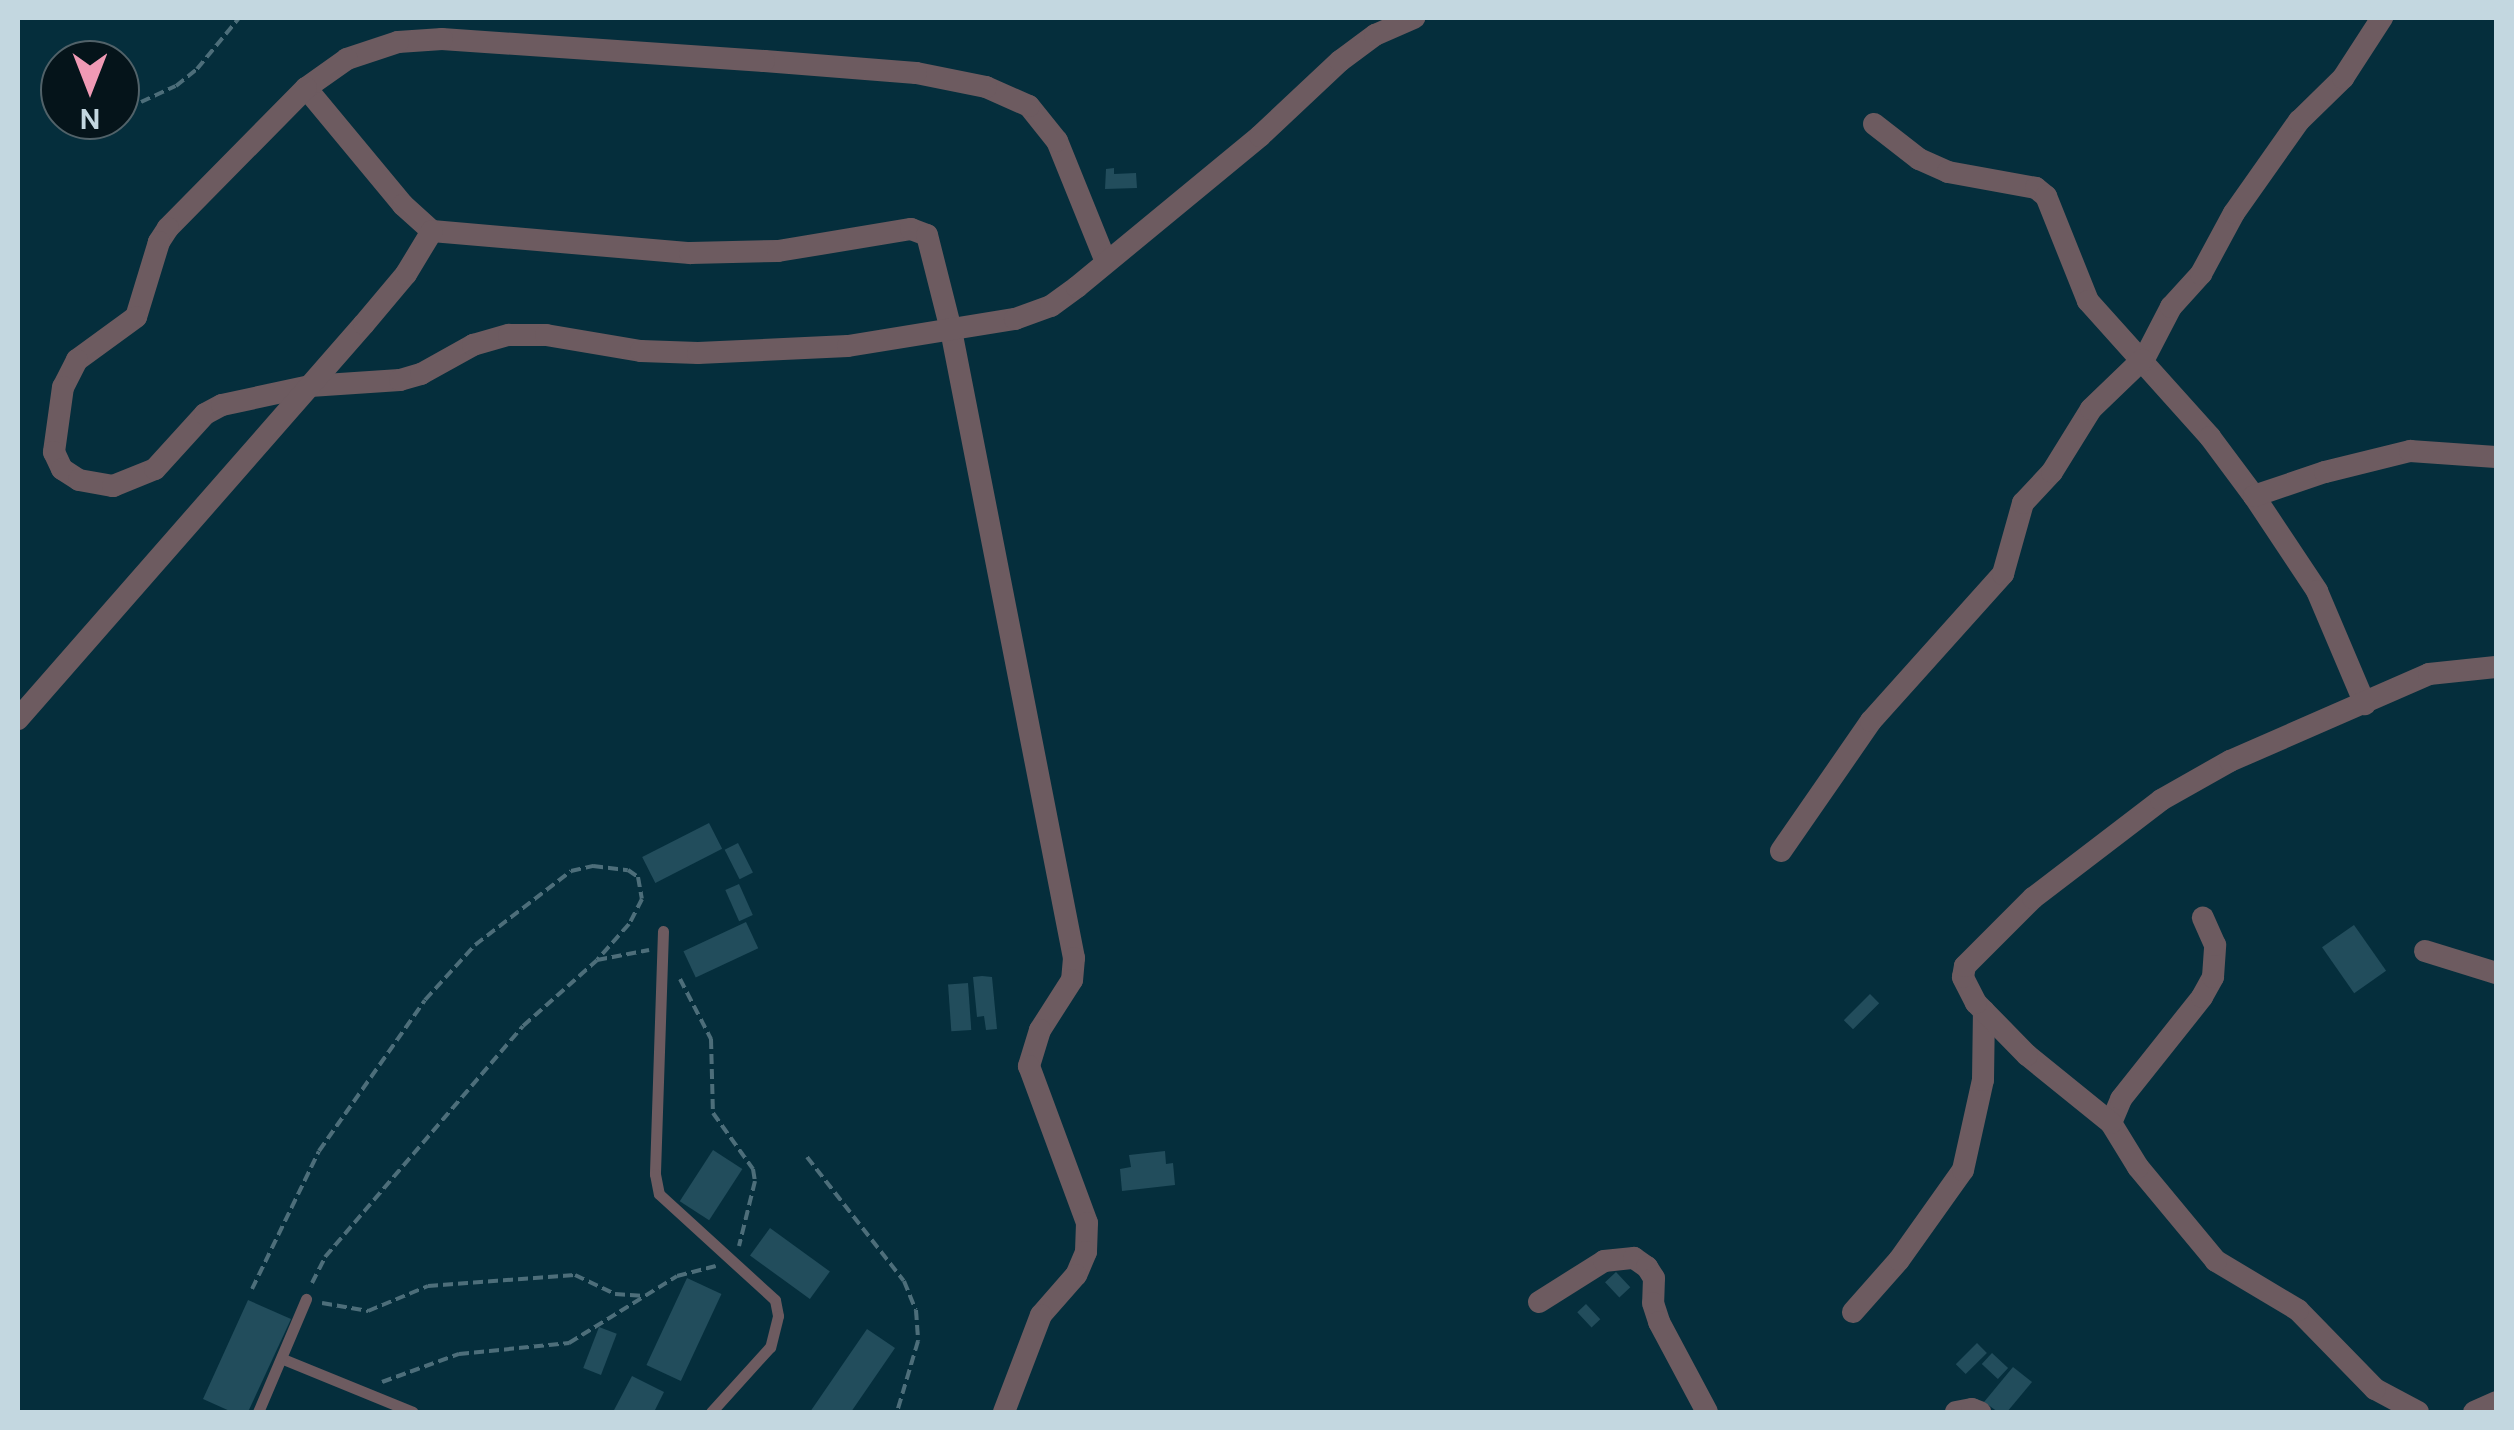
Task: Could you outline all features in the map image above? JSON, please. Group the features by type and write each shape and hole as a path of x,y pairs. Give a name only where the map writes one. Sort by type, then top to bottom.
{"street":[{"path":"1106,262 1070,167 1040,117 1010,96 962,82 916,72 442,38 369,49 306,88 168,228 159,242 136,317 77,360 63,387 54,452 62,469 79,480 113,486 155,469 205,414 222,405 310,386 400,380 421,374 473,346 509,335 546,335 641,351 698,353 848,346 1015,319 1051,306 1106,262 1260,136 1340,61 1375,35 1414,18"},
{"path":"1781,850 1870,722 2003,574 2023,503 2052,472 2091,410 2142,360 2171,307 2200,274 2234,213 2300,122 2343,78 2382,18"},
{"path":"306,88 404,205 432,231 628,250 742,254 920,230 931,246 951,330 1074,958 1072,980 1040,1030 1029,1066 1087,1222 1086,1252 1076,1276 1042,1315 1004,1412"},
{"path":"1874,124 1919,159 1948,172 2036,188 2046,196 2088,301 2254,496 2317,591 2365,704"},
{"path":"18,719 406,274 432,231"},
{"path":"2254,496 2325,472 2410,451 2496,457"},
{"path":"2418,1412 2374,1390 2298,1310 2216,1260 2138,1167 2111,1123 2042,1070 1984,1010 1965,987 1965,966 2033,898 2161,800 2258,748 2444,670 2496,667"},
{"path":"2111,1123 2121,1099 2202,997 2213,976 2215,945 2203,918"},
{"path":"2425,951 2496,973"},
{"path":"1853,1312 1899,1260 1963,1170 1984,1080 1984,1010"},
{"path":"1539,1302 1604,1261 1634,1258 1648,1267 1659,1322 1707,1412"},
{"path":"2474,1412 2496,1402"},
{"path":"1956,1412 1980,1412"}],"lane":[{"path":"662,931 655,1174 659,1194 775,1300 777,1332 750,1372 711,1412"},
{"path":"258,1412 306,1299"},
{"path":"283,1359 413,1412"}],"path":[{"path":"141,102 198,69 240,18"},
{"path":"252,1289 319,1151 425,1000 474,945 571,871 593,866 628,870 638,877 642,899 629,924 597,960 524,1026 337,1243 315,1273 306,1299 368,1310 428,1286 574,1275 616,1294 641,1296"},
{"path":"361,1390 460,1354 569,1344 677,1276 735,1260 754,1180 753,1169 713,1113 711,1039 662,948 597,960"},
{"path":"808,1157 887,1256 904,1281 916,1310 918,1341 897,1412"}],"building":[{"path":"1114,168 1114,174 1136,173 1137,188 1105,189 1106,169"},
{"path":"709,823 722,849 655,883 642,857"},
{"path":"738,843 753,872 740,879 725,850"},
{"path":"739,884 753,915 739,921 725,890"},
{"path":"746,922 758,948 696,977 683,951"},
{"path":"2354,925 2386,971 2354,993 2322,947"},
{"path":"973,977 992,977 997,1029 986,1030 984,1016 977,1017"},
{"path":"968,983 971,1030 951,1031 948,984"},
{"path":"1870,994 1879,1003 1853,1029 1844,1020"},
{"path":"713,1150 742,1169 709,1220 680,1201"},
{"path":"1165,1151 1166,1164 1173,1163 1175,1185 1122,1191 1120,1169 1131,1167 1129,1155"},
{"path":"770,1228 830,1271 810,1299 750,1256"},
{"path":"1616,1272 1630,1287 1619,1298 1605,1282"},
{"path":"687,1278 721,1294 681,1381 646,1365"},
{"path":"248,1300 291,1319 248,1412 232,1412 203,1399"},
{"path":"1586,1304 1600,1319 1592,1328 1577,1312"},
{"path":"599,1327 617,1334 601,1375 583,1368"},
{"path":"867,1329 895,1348 851,1412 810,1412"},
{"path":"1977,1343 1987,1353 1966,1374 1956,1364"},
{"path":"1992,1353 2008,1368 1998,1379 1982,1364"},
{"path":"2013,1367 2032,1382 2007,1412 1998,1412 1984,1402"},
{"path":"632,1376 664,1392 654,1412 613,1412"}]}
